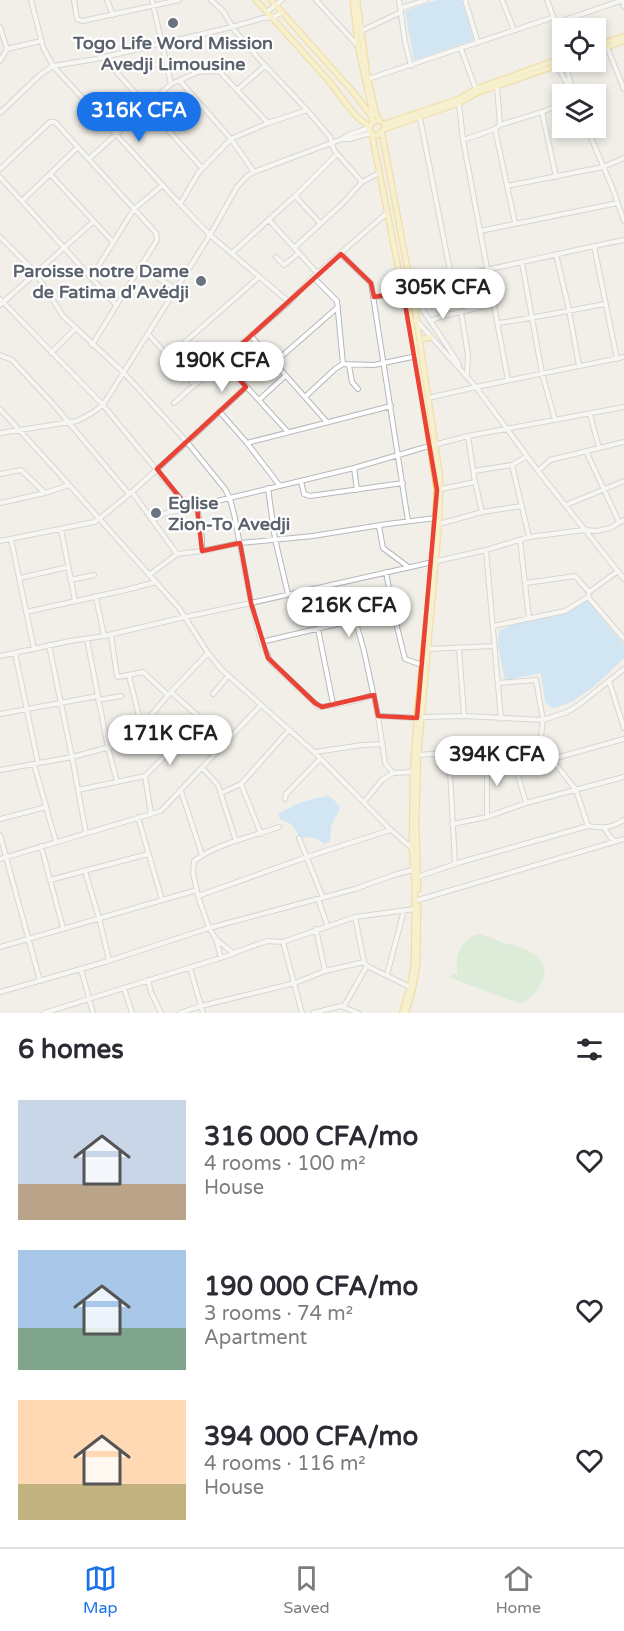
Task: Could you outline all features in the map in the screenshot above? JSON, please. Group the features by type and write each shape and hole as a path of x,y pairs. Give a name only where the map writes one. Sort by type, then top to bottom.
{"main road":[{"path":"256,0 364,124 376,127 420,118 459,103 476,91 552,67"},
{"path":"271,0 360,101 376,127"},
{"path":"355,0 358,46 415,309 417,356 441,489 422,665 414,964 404,1013"},
{"path":"355,0 374,104 379,174 403,292 414,320 428,398 438,521"},
{"path":"606,44 624,36"},
{"path":"607,47 624,41"},
{"path":"376,127 459,99 552,62"},
{"path":"360,101 364,101 368,96"},
{"path":"419,343 423,339 431,338"},
{"path":"404,1013 413,988 417,965 418,900 412,848 413,772 428,649 434,561"}],"street":[{"path":"31,0 41,40 53,66 210,235 289,302"},
{"path":"74,0 77,19 82,21 179,0"},
{"path":"108,0 113,15"},
{"path":"152,0 171,84"},
{"path":"211,0 223,11 232,27 265,66 330,137 334,150 362,182"},
{"path":"263,18 282,0"},
{"path":"316,0 358,46"},
{"path":"399,0 411,66"},
{"path":"361,31 426,0"},
{"path":"465,0 478,43"},
{"path":"502,0 514,30"},
{"path":"368,79 554,17 548,0"},
{"path":"570,18 622,0 624,6"},
{"path":"0,113 41,74 53,66 103,57 263,18 272,18 282,12"},
{"path":"0,27 4,52 0,61"},
{"path":"4,52 41,40"},
{"path":"607,47 623,85"},
{"path":"461,49 476,91"},
{"path":"103,57 202,168"},
{"path":"237,90 265,66"},
{"path":"88,159 171,84 198,72 218,71 268,123"},
{"path":"561,72 566,82 570,84 569,72"},
{"path":"180,81 231,139 254,172"},
{"path":"497,86 500,125"},
{"path":"459,103 463,140 508,380"},
{"path":"463,140 552,108"},
{"path":"180,204 202,168 231,139 307,110"},
{"path":"542,112 556,177"},
{"path":"420,118 451,276"},
{"path":"0,169 50,122 55,122 158,237 92,345"},
{"path":"0,433 69,423 83,419 103,405 210,235 237,187 247,176 376,127"},
{"path":"495,129 515,223"},
{"path":"591,138 624,220"},
{"path":"22,201 78,147"},
{"path":"232,253 296,196 337,154"},
{"path":"507,186 603,167 624,158"},
{"path":"50,174 113,242"},
{"path":"294,248 343,203 362,182 379,174"},
{"path":"0,177 116,304"},
{"path":"91,278 134,209 163,184"},
{"path":"296,196 320,223"},
{"path":"480,231 624,204"},
{"path":"174,403 388,212"},
{"path":"269,220 336,299 346,365 352,382 358,389"},
{"path":"94,221 1,302 103,405 189,508"},
{"path":"0,237 35,273 59,310 75,328 124,372 187,442 225,489 230,499 261,642 271,662 322,707 374,695"},
{"path":"410,284 522,263 624,240"},
{"path":"594,246 617,359"},
{"path":"276,257 284,265 299,253"},
{"path":"340,254 371,283 408,521"},
{"path":"556,254 579,366"},
{"path":"522,263 542,373 555,420"},
{"path":"140,267 176,289"},
{"path":"168,357 259,277"},
{"path":"374,297 403,292"},
{"path":"412,294 462,370"},
{"path":"430,321 494,304"},
{"path":"498,323 606,304"},
{"path":"274,363 338,307"},
{"path":"408,308 423,312"},
{"path":"461,312 468,355 466,375"},
{"path":"414,320 476,387 538,471 624,579"},
{"path":"51,353 75,328"},
{"path":"148,334 195,385"},
{"path":"251,336 326,421"},
{"path":"0,355 12,360 69,423 131,493 177,554"},
{"path":"305,397 335,369 346,365 374,364 417,356"},
{"path":"428,398 624,357"},
{"path":"223,361 288,432"},
{"path":"259,400 285,376"},
{"path":"0,541 99,519 131,493 246,387"},
{"path":"247,443 391,406"},
{"path":"153,520 163,514 354,468 468,436 624,406"},
{"path":"0,409 156,582 185,617 208,653 228,676 314,752 391,830 412,848"},
{"path":"219,411 280,486"},
{"path":"590,414 599,448"},
{"path":"468,436 482,512"},
{"path":"538,471 550,460 624,442"},
{"path":"0,656 104,636 251,603 486,550 529,537 610,528 621,521 586,451"},
{"path":"474,471 512,465 527,456"},
{"path":"512,465 529,537"},
{"path":"354,468 357,490"},
{"path":"0,474 21,470 45,494"},
{"path":"301,481 304,494 309,496 403,483"},
{"path":"566,505 624,481"},
{"path":"441,489 475,482"},
{"path":"0,503 45,494 69,484"},
{"path":"268,488 275,539 288,594"},
{"path":"149,575 177,554 240,543 313,536 408,521 438,521 522,506"},
{"path":"197,507 202,551"},
{"path":"379,526 383,548 407,567"},
{"path":"61,529 75,600"},
{"path":"11,539 34,649"},
{"path":"520,540 530,618"},
{"path":"486,550 501,719"},
{"path":"20,578 68,567"},
{"path":"493,626 565,611 618,571"},
{"path":"386,572 405,659 422,665"},
{"path":"70,580 94,575"},
{"path":"526,583 575,576 624,639"},
{"path":"26,612 156,582"},
{"path":"96,597 104,636"},
{"path":"261,642 393,611"},
{"path":"355,619 374,695 385,763 393,773"},
{"path":"318,628 333,704"},
{"path":"111,634 118,677 143,672 227,742"},
{"path":"87,639 108,748 117,782"},
{"path":"48,645 86,833"},
{"path":"428,649 494,646"},
{"path":"459,648 464,716"},
{"path":"15,653 36,763 56,842"},
{"path":"0,770 72,757 129,742 169,694 208,653"},
{"path":"378,716 464,716 543,720 567,712 580,704 624,669"},
{"path":"129,676 142,725"},
{"path":"213,694 228,676"},
{"path":"499,683 536,680 543,720 540,744 576,790 588,826"},
{"path":"609,681 624,728"},
{"path":"0,714 60,703 121,696"},
{"path":"0,859 165,809 260,705"},
{"path":"78,790 145,776 199,717"},
{"path":"221,793 240,784 289,730"},
{"path":"552,759 624,739"},
{"path":"314,752 382,744"},
{"path":"418,754 449,753 509,757 540,744"},
{"path":"449,753 455,864"},
{"path":"514,762 517,755"},
{"path":"487,756 487,817"},
{"path":"509,757 514,762 526,803"},
{"path":"285,799 286,794 320,759"},
{"path":"203,769 218,785 236,841"},
{"path":"364,802 382,780 393,773 413,772"},
{"path":"145,776 151,814"},
{"path":"452,825 624,777"},
{"path":"240,784 261,834"},
{"path":"181,791 202,855"},
{"path":"0,819 46,807"},
{"path":"138,818 162,900"},
{"path":"417,877 588,826 605,829 624,820"},
{"path":"221,958 216,939 209,928 197,893 194,861 202,855 236,841 279,828"},
{"path":"605,829 615,842"},
{"path":"0,947 162,900 197,893 391,830"},
{"path":"0,835 40,981"},
{"path":"299,838 321,898 327,926"},
{"path":"418,900 624,839"},
{"path":"41,846 63,928"},
{"path":"50,880 148,854"},
{"path":"0,992 209,928 321,898 415,869"},
{"path":"85,871 109,960"},
{"path":"45,1013 267,942 284,942 355,917 415,909"},
{"path":"387,975 404,910"},
{"path":"344,1006 366,964 355,917"},
{"path":"316,929 325,971"},
{"path":"216,939 233,953"},
{"path":"284,942 302,1013"},
{"path":"180,1013 295,983 325,971 366,964 410,987"},
{"path":"190,968 203,1013"},
{"path":"81,969 93,1013"},
{"path":"148,980 161,1013"},
{"path":"124,988 132,1013"},
{"path":"313,1013 341,1006 358,1013"}],"highlighted area":[{"path":"341,254 371,283 374,297 403,292 437,490 417,718 378,716 374,695 322,707 315,703 268,658 251,603 240,543 202,551 197,507 189,509 157,469 246,387 223,361"}],"green space":[{"path":"477,934 524,949 541,961 544,968 542,982 527,1000 521,1004 451,978 452,973 458,975 459,951 466,941"}],"water":[{"path":"437,0 462,0 474,40 414,60 405,11"},
{"path":"587,600 624,645 624,658 582,695 573,701 552,708 545,702 541,673 505,680 498,645 499,631 529,620 565,614"},
{"path":"329,796 340,808 331,826 330,841 325,844 313,838 301,838 291,824 280,819 278,814 291,807"}],"place":[{"name":"Togo Life Word Mission Avedji Limousine","path":"173,23"},
{"name":"Paroisse notre Dame de Fatima d'Avédji","path":"201,281"},
{"name":"Eglise Zion-To Avedji","path":"156,513"}]}
